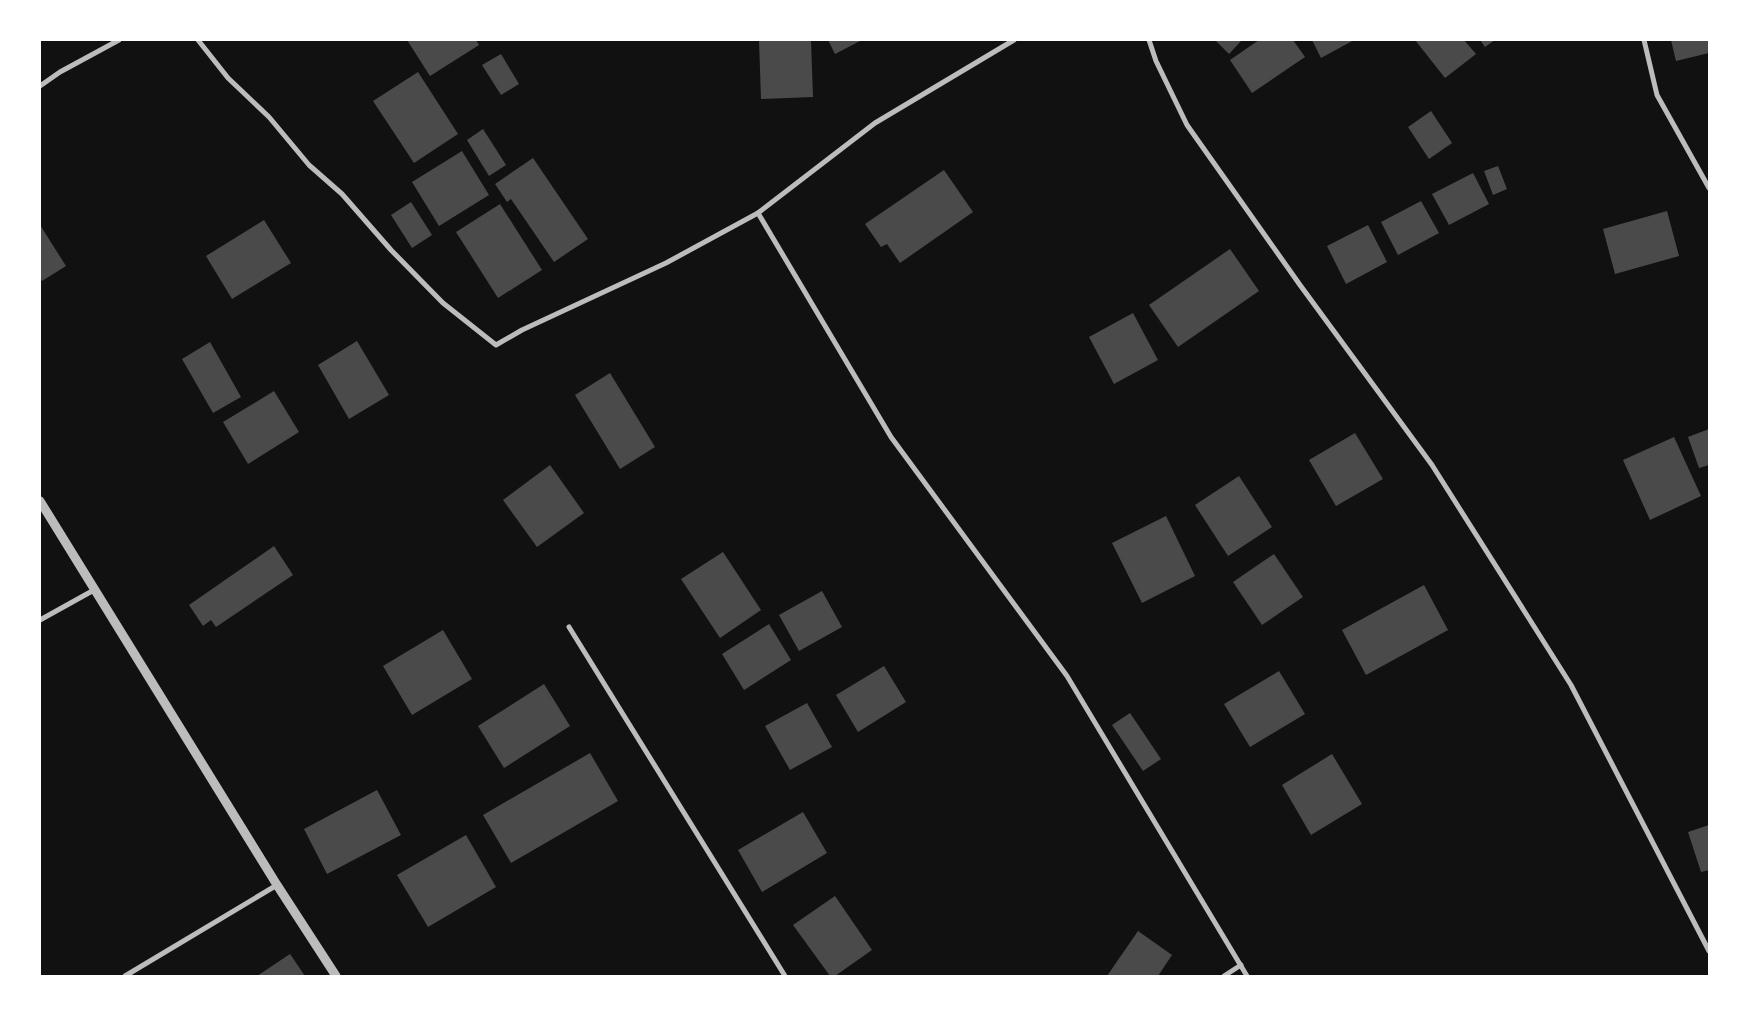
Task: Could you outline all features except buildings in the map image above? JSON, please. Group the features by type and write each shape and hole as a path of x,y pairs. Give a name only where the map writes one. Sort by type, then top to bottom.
{"street":[{"path":"40,86 60,72 119,40"},
{"path":"198,40 228,78 269,118 309,165 342,194 391,250 443,303 496,345 522,330 666,263 758,213 875,123 1014,40"},
{"path":"1149,40 1156,61 1187,125 1300,285 1432,465 1571,685 1709,951"},
{"path":"1644,40 1657,94 1709,188"},
{"path":"758,213 890,437 1067,676 1247,976"},
{"path":"40,501 277,885 336,976"},
{"path":"40,620 94,590"},
{"path":"570,627 785,976"},
{"path":"125,976 277,885"},
{"path":"1224,976 1241,965"}]}
